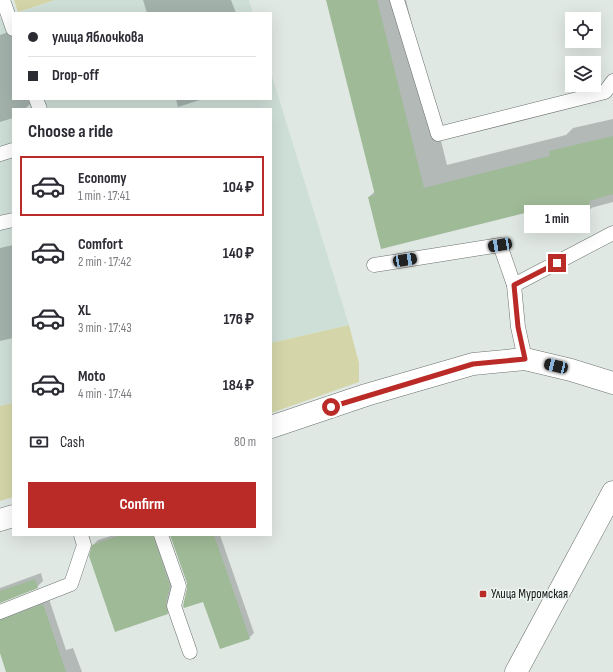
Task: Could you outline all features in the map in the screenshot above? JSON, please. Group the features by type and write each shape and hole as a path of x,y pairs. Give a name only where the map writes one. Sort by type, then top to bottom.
{"street":[{"path":"272,427 366,395 473,364 525,359 571,370 613,383"},
{"path":"516,672 613,492"},
{"path":"0,520 12,516"}],"lane":[{"path":"3,0 12,26"},
{"path":"397,0 438,134 606,92 613,81"},
{"path":"0,154 12,150"},
{"path":"0,223 12,220"},
{"path":"514,285 613,233"},
{"path":"374,265 500,245 514,285 518,327 525,359"},
{"path":"0,612 70,584 84,545 81,536"},
{"path":"161,536 178,586 174,606 190,652"}],"shaded area":[{"path":"55,0 249,0 253,12 19,12"},
{"path":"12,14 12,100 272,100 272,76 349,325 272,343 272,108 12,108 12,403 0,406 0,18"}],"green space":[{"path":"14,0 55,0 18,12"},
{"path":"349,325 359,363 359,382 272,413 272,343"},
{"path":"12,403 12,497 0,501 0,406"}],"building":[{"path":"326,0 377,0 424,188 550,156 549,151 613,136 613,194 589,201 591,209 560,218 557,205 381,249 368,197 375,195"},
{"path":"118,536 153,536 170,586 166,604 168,614 115,632 89,556 92,545"},
{"path":"170,536 214,536 250,639 220,649 203,602 184,608 183,606 187,583"},
{"path":"35,579 38,588 0,603 0,591"},
{"path":"43,604 66,672 6,672 0,653 0,620"}],"place":[{"name":"Улица Муромская","path":"483,594"}],"route":[{"path":"331,407 366,395 473,364 525,359 518,327 514,285 557,263"}]}
